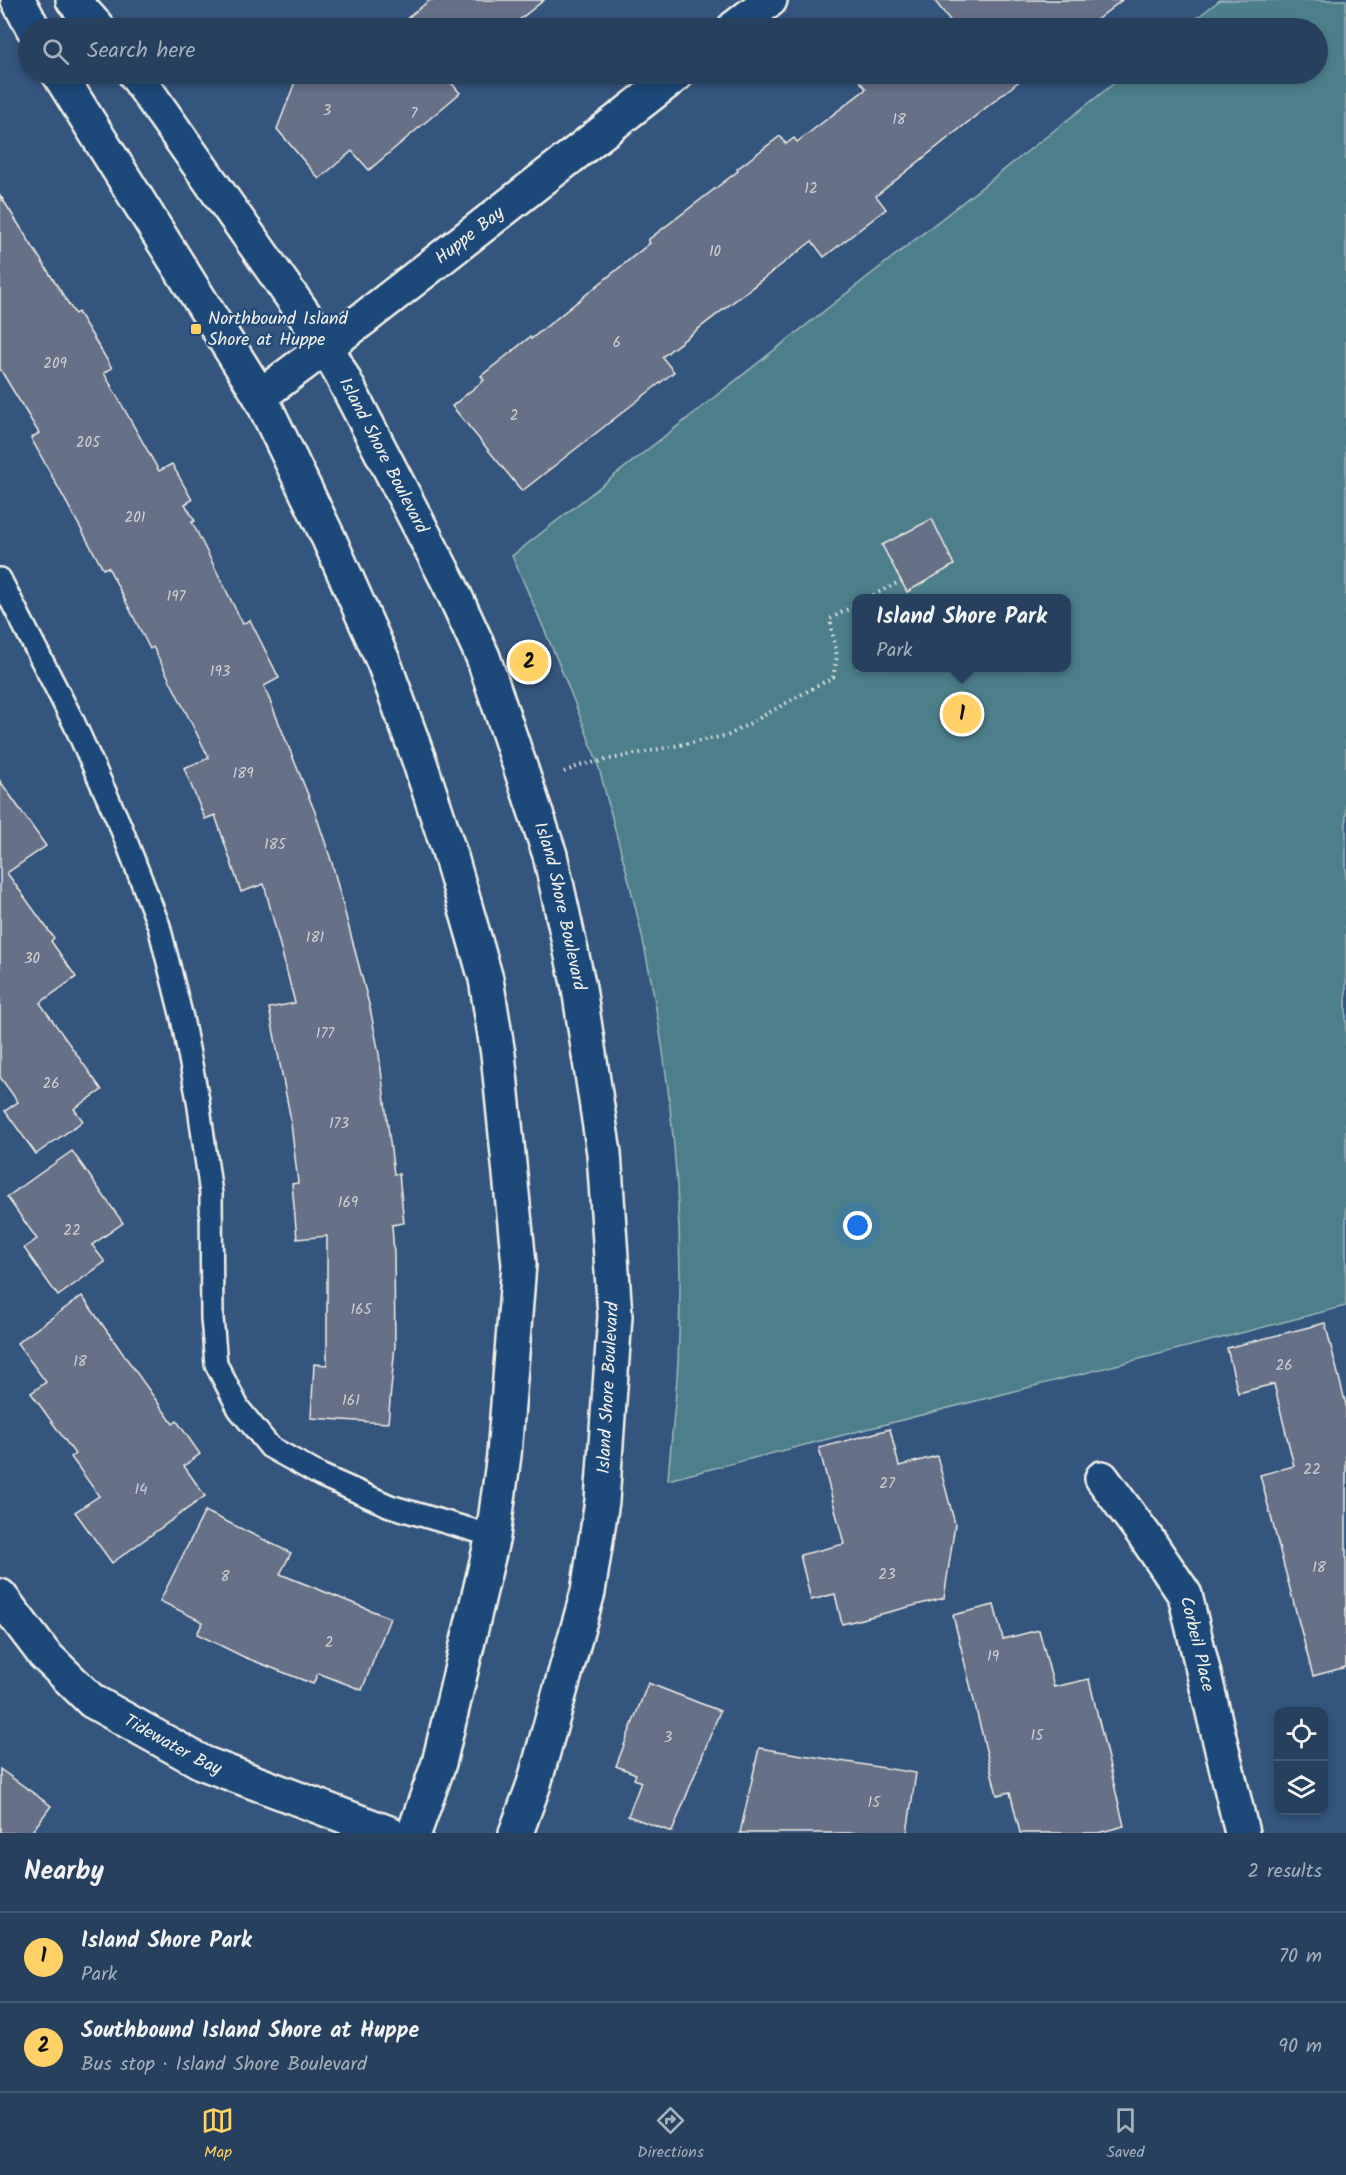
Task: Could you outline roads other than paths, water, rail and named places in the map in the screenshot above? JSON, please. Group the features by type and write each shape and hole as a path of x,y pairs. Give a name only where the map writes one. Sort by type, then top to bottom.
{"street":[{"path":"18,0 28,18"},
{"path":"73,0 89,18"},
{"path":"747,18 770,0"},
{"path":"65,84 260,396 329,539 384,663 451,857 486,978 498,1054 519,1263 504,1455 494,1536 439,1763 414,1833"},
{"name":"Island Shore Boulevard","path":"142,84 327,347 450,585 483,657 550,855 579,988 604,1153 615,1316 602,1501 588,1592 534,1784 516,1833"},
{"name":"Huppe Bay","path":"260,396 327,347 663,84"},
{"name":"Corbeil Place","path":"1102,1478 1185,1595 1242,1833"},
{"name":"Tidewater Bay","path":"0,1596 44,1654 92,1701 203,1763 389,1833"}],"lane":[{"path":"0,579 75,723 120,825 159,926 182,1018 198,1100 211,1194 212,1318 216,1364 239,1409 270,1447 320,1475 390,1506 494,1536"}],"place":[{"name":"Northbound Island Shore at Huppe","path":"196,329"},
{"name":"Southbound Island Shore at Huppe","path":"529,662"},
{"name":"Island Shore Park","path":"962,714"}]}
